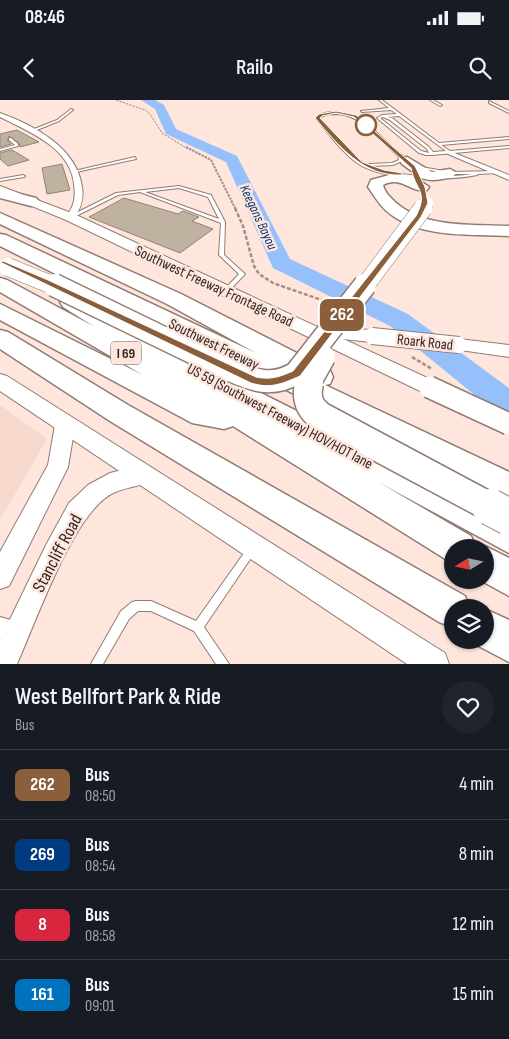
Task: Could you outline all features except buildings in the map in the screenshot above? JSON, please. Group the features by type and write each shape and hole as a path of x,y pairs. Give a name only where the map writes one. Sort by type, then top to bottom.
{"highway":[{"path":"419,184 450,173"},
{"path":"419,184 509,229"},
{"path":"3,271 45,281 154,335 247,377 267,383 278,382 296,373 419,216 419,184"},
{"path":"419,184 427,219 313,373 308,385 309,401 313,410 330,423 509,517"},
{"path":"0,192 31,201"},
{"path":"0,218 153,288 334,384 352,411"},
{"name":"Southwest Freeway","path":"0,239 509,488"},
{"name":"I 69","path":"3,271 444,539"},
{"name":"US 59 (Southwest Freeway) HOV/HOT lane","path":"3,271 509,536"},
{"path":"0,311 201,415 251,423"},
{"path":"0,338 119,413 444,604"},
{"path":"494,569 509,578"},
{"path":"494,633 509,642"}],"main road":[{"name":"Southwest Freeway Frontage Road","path":"0,188 70,217 312,332 434,380 509,424"},
{"path":"0,381 434,664"}],"street":[{"path":"0,115 53,143 76,171 79,186 79,202 76,211 70,217"},
{"path":"450,153 509,178"},
{"name":"Roark Road","path":"312,332 372,336 509,351"},
{"path":"0,577 58,467 65,425"},
{"name":"Stancliff Road","path":"2,664 9,629 77,512 96,492 117,480 142,475"}],"lane":[{"path":"380,100 450,153"},
{"path":"431,100 441,105"},
{"path":"490,102 509,112"},
{"path":"362,111 391,109"},
{"path":"31,131 53,123 66,116 72,110"},
{"path":"419,184 355,116 336,112 320,115 317,118 360,163 419,184 498,172"},
{"path":"400,115 378,118 420,152 432,154 450,153 509,147"},
{"path":"382,116 391,119 428,148 432,154"},
{"path":"439,144 509,138"},
{"path":"0,150 17,145 10,139"},
{"path":"76,171 135,158"},
{"path":"360,163 376,166 393,164 401,160 419,184"},
{"path":"419,184 428,170 476,174"},
{"path":"0,180 23,176"},
{"path":"70,217 117,194 179,187 210,196 223,222 221,255 242,274 226,291"},
{"path":"140,191 223,222"},
{"path":"198,627 253,547"},
{"path":"97,664 126,614 136,606 151,606 198,627 223,664"}],"path":[{"path":"116,100 145,110 150,114 162,133 170,140 211,160 243,226 254,266 259,274 273,282 338,306"},
{"path":"407,354 434,380"}],"shaded area":[{"path":"0,405 47,439 0,520"}],"waterway":[{"name":"Keegans Bayou","path":"147,100 160,107 171,131 232,159 281,263 399,320 509,405"}],"bus line":[{"name":"262","path":"0,262 45,281 225,368 254,380 267,383 278,382 290,378 296,373 419,216 426,203 422,187 413,167 355,116 336,112 326,113 317,118 360,163 383,172 400,174"}]}
